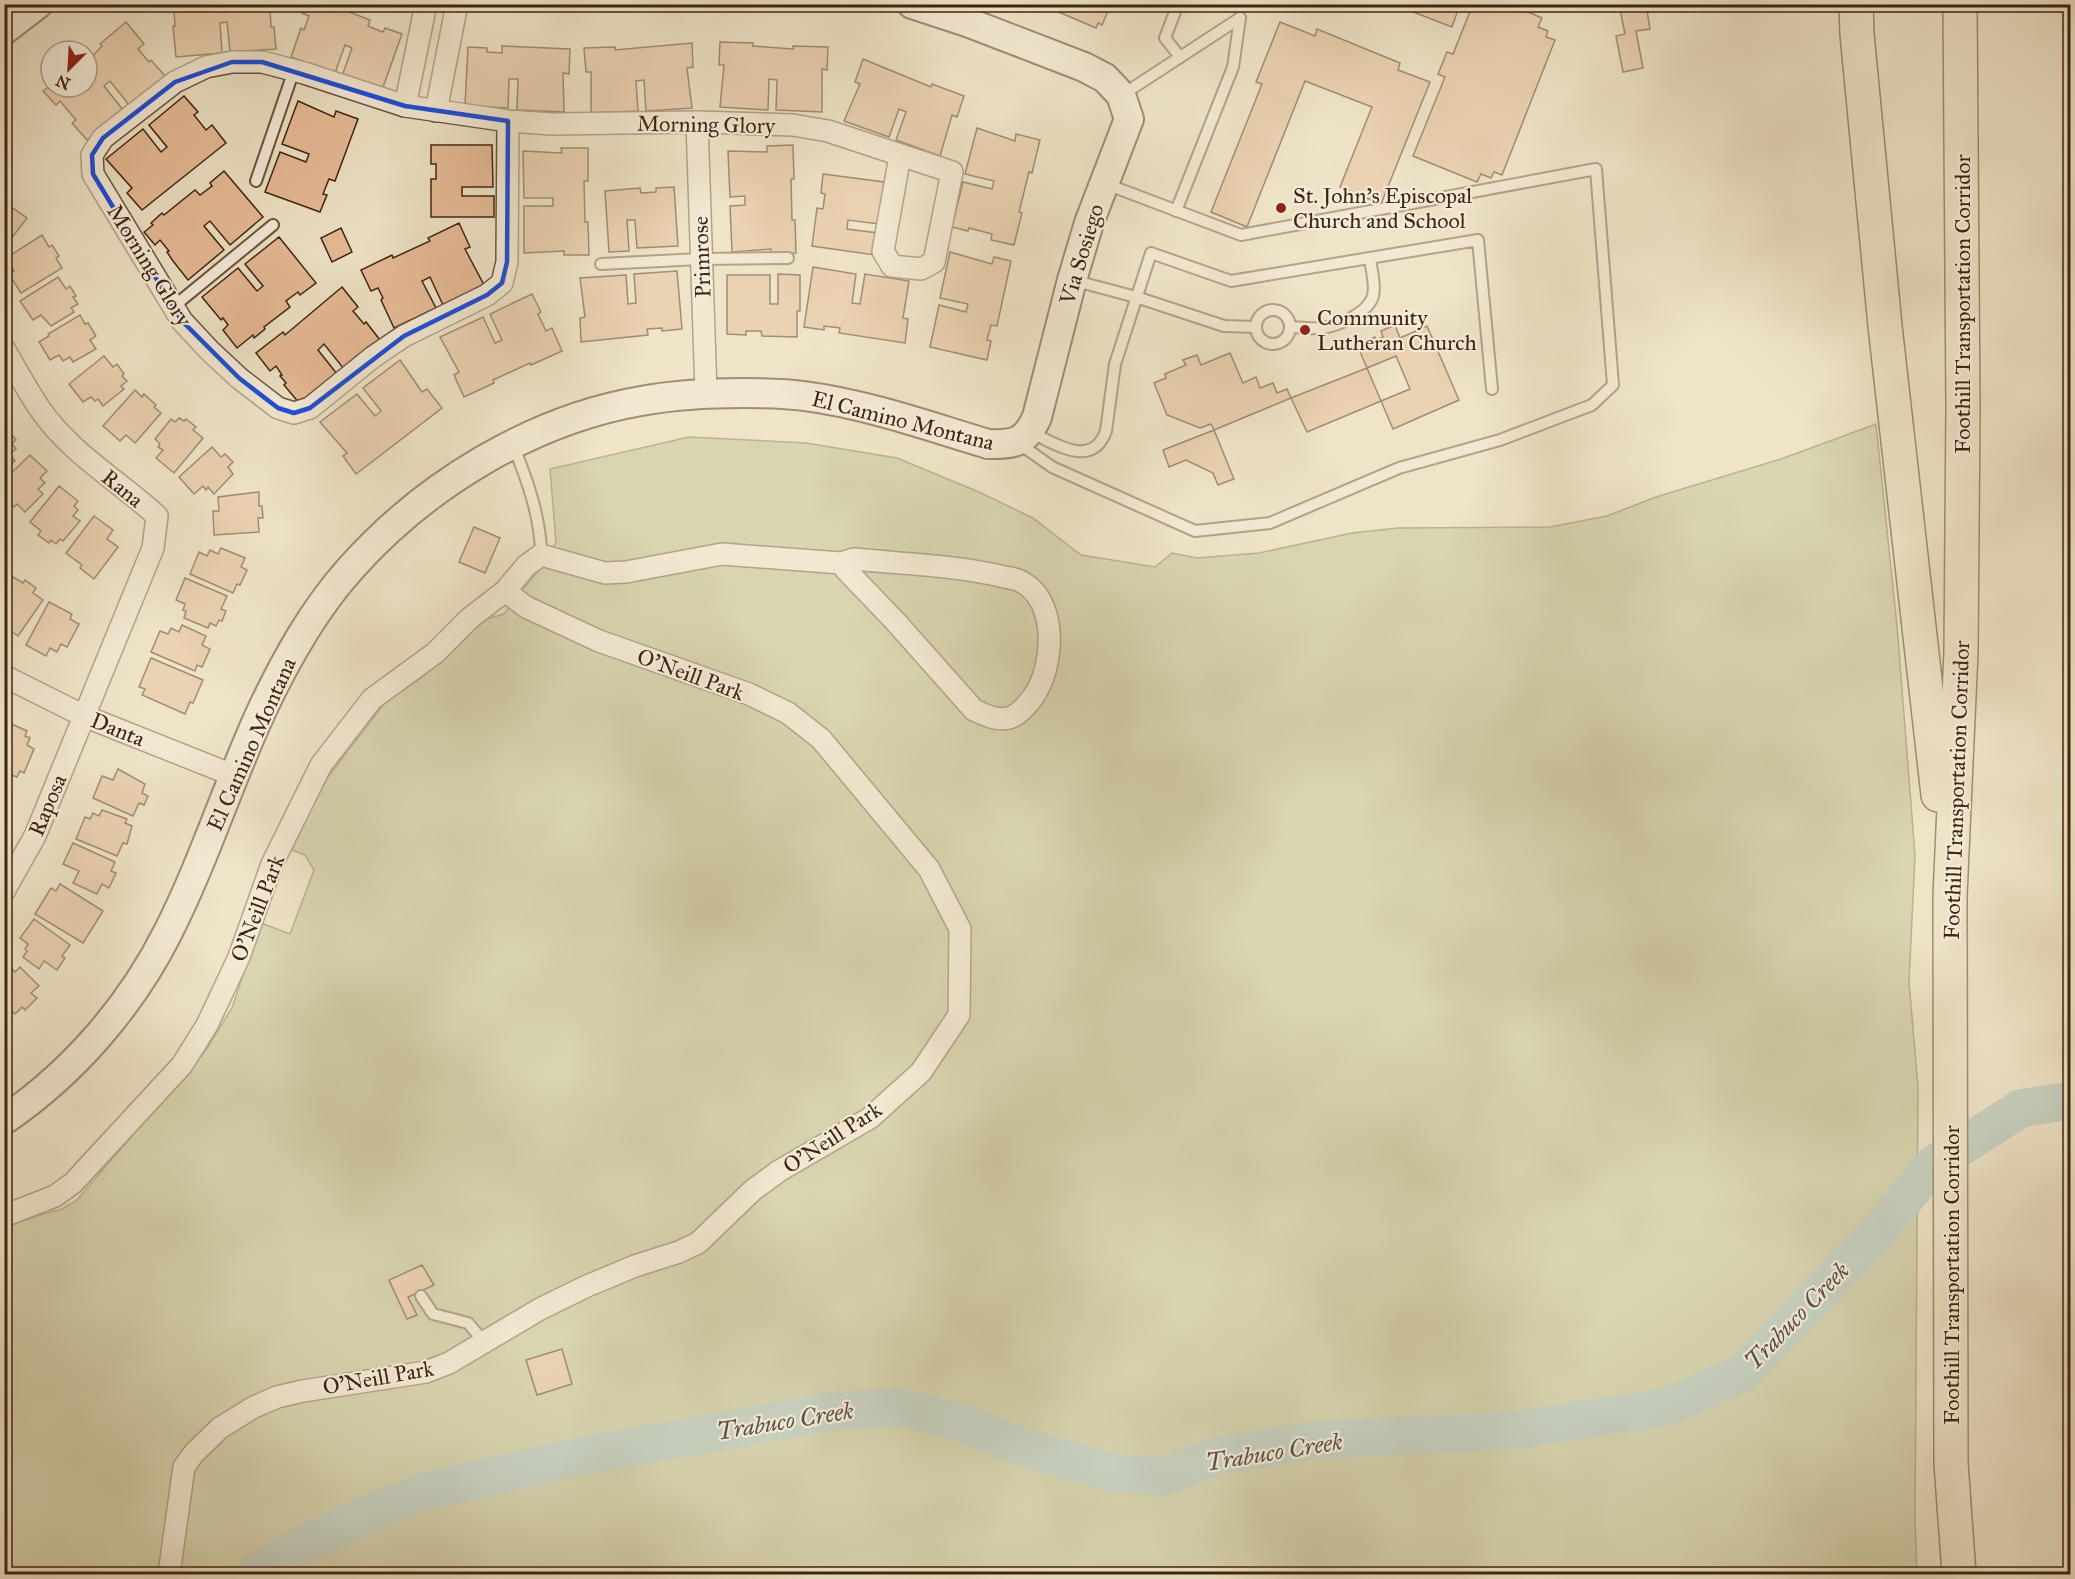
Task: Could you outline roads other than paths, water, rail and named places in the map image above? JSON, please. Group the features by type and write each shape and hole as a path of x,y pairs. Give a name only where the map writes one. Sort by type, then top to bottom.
{"highway":[{"name":"Foothill Transportation Corridor","path":"1959,1575 1951,1463 1950,896 1961,652 1963,395 1960,4"},
{"path":"1853,14 1885,326 1950,896"}],"street":[{"path":"4,30 38,4"},
{"path":"405,106 426,4"},
{"path":"436,111 457,4"},
{"path":"912,4 971,13 1105,78 1121,95"},
{"name":"Morning Glory","path":"508,122 507,262 502,283 487,295 404,336 373,357 310,408 294,412 278,408 239,378 208,350 182,321 93,174 92,155 103,138 175,82 206,68 232,62 262,62 405,106 508,122 552,124 697,122 802,126 828,131 952,172 934,262 921,269 892,266 883,251 900,156"},
{"name":"Via Sosiego","path":"1028,430 1103,183 1129,119 1121,95"},
{"name":"Primrose","path":"697,122 706,393"},
{"name":"Rana","path":"4,349 40,410 67,440 157,516 153,548 84,716"},
{"name":"El Camino Montana","path":"4,1120 68,1069 134,991 162,943 183,900 260,715 288,657 315,613 348,570 377,540 412,508 471,468 513,445 569,420 639,401 706,393 804,396 859,407 988,444 1004,444 1028,430"},
{"path":"541,555 605,573 626,572 722,554 841,563 854,559 971,570 1022,581 1038,597 1050,638 1049,659 1041,686 1025,708 1010,718 991,718 974,710 841,563"},
{"name":"O'Neill Park","path":"4,1216 55,1196 73,1183 182,1065 207,1025 239,957 273,864 321,765 372,699 435,653 469,619 505,591 526,566 541,555"},
{"name":"O'Neill Park","path":"169,1575 184,1467 194,1453 220,1428 254,1407 277,1397 426,1372 449,1363 540,1309 587,1286 635,1266 679,1252 698,1242 753,1190 779,1171 866,1120 878,1110 921,1072 959,1015 960,929 929,869 884,812 821,739 788,713 749,694 599,642 526,607 505,591"},
{"name":"Danta","path":"4,676 84,716 235,776"},
{"name":"Raposa","path":"4,891 35,836 84,716"}],"lane":[{"path":"1178,4 1165,38 1180,57"},
{"path":"1121,95 1240,18 1233,67 1176,211"},
{"path":"256,181 294,70"},
{"path":"1028,430 1052,467 1195,531 1270,523 1399,468 1500,440 1592,405 1613,385 1596,169 1241,235 1103,183"},
{"path":"173,307 273,225"},
{"path":"1028,430 1069,451 1086,451 1103,440 1115,364 1151,253 1231,281 1478,240 1492,389"},
{"path":"601,264 788,258"},
{"path":"1290,327 1322,328 1343,321 1365,308 1374,294 1370,258"},
{"path":"1072,280 1136,297 1224,327 1255,327"},
{"path":"1270,310 1276,310 1286,316 1290,327 1287,338 1272,345 1258,337 1255,327 1259,316 1270,310"},
{"path":"513,445 523,471 541,535 541,555"},
{"path":"421,1296 433,1314 468,1323 485,1343"}],"waterway":[{"name":"Trabuco Creek","path":"255,1574 296,1548 421,1492 582,1456 829,1412 895,1407 959,1421 1019,1446 1118,1474 1165,1476 1216,1456 1318,1440 1516,1430 1667,1407 1742,1373 1872,1239 1933,1165 2021,1108 2070,1101"}],"place":[{"name":"St. John's Episcopal Church and School","path":"1281,208"},
{"name":"Community Lutheran Church","path":"1305,330"}]}
